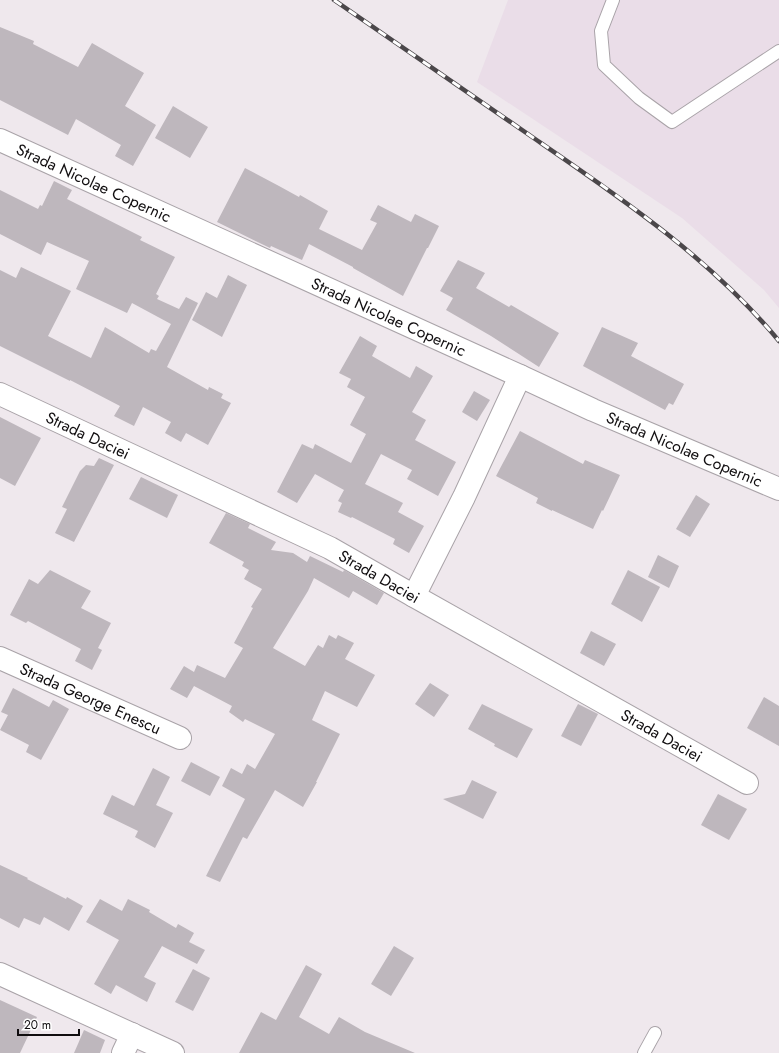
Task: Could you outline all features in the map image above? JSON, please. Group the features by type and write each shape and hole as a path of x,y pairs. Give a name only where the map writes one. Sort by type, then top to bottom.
{"street":[{"name":"Strada Nicolae Copernic","path":"0,140 593,410 779,489"},
{"path":"414,596 464,497 520,376"},
{"name":"Strada Daciei","path":"0,394 330,548 747,782"},
{"name":"Strada George Enescu","path":"0,658 180,738"},
{"path":"0,974 127,1044 173,1053"}],"lane":[{"path":"613,0 601,31 604,65 638,98 672,122 779,51"},
{"path":"644,1053 655,1033"}],"shaded area":[{"path":"508,0 779,0 779,308 764,290 682,218 477,82"}],"building":[{"path":"0,27 34,41 33,44 78,67 92,43 144,73 125,106 156,125 133,166 115,156 121,145 76,119 68,135 0,100"},
{"path":"173,106 208,127 190,158 155,138"},
{"path":"245,168 299,197 300,195 328,211 319,229 362,250 377,223 370,220 378,205 411,222 415,214 439,226 403,296 309,244 302,260 271,246 270,248 217,222"},
{"path":"54,181 72,190 67,199 142,237 140,240 175,257 156,294 159,296 157,299 179,309 186,297 198,303 167,367 208,390 209,387 223,394 221,398 231,403 208,445 186,433 181,442 165,433 171,422 143,407 134,426 114,416 120,406 0,346 0,270 16,278 21,267 71,291 48,336 91,358 105,327 149,353 151,349 156,351 171,324 132,303 127,313 76,289 89,261 47,242 41,255 0,234 0,190 38,209 40,205 42,206"},
{"path":"458,260 485,273 476,288 509,307 511,305 559,333 539,367 491,336 446,310 453,298 440,291"},
{"path":"228,275 247,285 222,337 192,320 206,292 217,298"},
{"path":"602,327 638,343 631,356 684,384 673,405 669,403 665,410 583,366"},
{"path":"360,336 377,346 372,356 410,378 416,366 433,376 412,412 426,420 415,440 456,462 438,496 407,479 412,470 381,454 365,484 403,503 398,512 424,526 409,553 393,544 395,539 352,517 351,518 338,512 342,503 338,501 344,490 315,474 297,503 277,492 302,444 313,449 315,444 351,463 366,434 350,425 365,397 347,387 351,379 339,373"},
{"path":"474,391 490,400 477,421 462,412"},
{"path":"0,417 41,438 15,486 0,478"},
{"path":"520,431 583,464 585,460 620,475 593,529 536,503 538,498 496,476"},
{"path":"99,458 114,465 74,542 55,533 67,509 62,507 80,471 86,465 94,466"},
{"path":"141,477 178,495 167,518 129,499"},
{"path":"696,495 710,504 690,537 676,529"},
{"path":"226,513 250,524 248,528 276,542 271,550 293,553 307,562 310,556 343,572 344,570 384,593 377,605 353,591 349,598 314,578 308,591 273,648 305,666 318,645 323,648 329,635 336,639 338,635 354,643 345,659 375,675 357,707 325,691 312,720 340,734 317,782 303,807 275,790 247,839 243,837 220,882 206,876 245,799 222,786 231,768 242,774 247,764 255,769 275,734 245,719 243,722 229,712 232,706 194,686 187,698 170,689 184,666 194,672 197,665 225,678 243,648 234,643 253,608 251,607 262,589 244,579 249,570 242,566 244,562 209,543"},
{"path":"658,555 679,566 669,588 648,577"},
{"path":"50,570 91,591 81,608 111,623 98,648 102,650 92,670 75,661 81,649 28,621 26,623 10,615 29,579 38,584"},
{"path":"628,570 660,587 642,622 611,604"},
{"path":"591,631 616,644 604,666 580,653"},
{"path":"430,683 449,695 434,717 415,704"},
{"path":"13,688 49,707 53,700 69,709 41,760 26,752 29,745 0,730 8,715 1,712"},
{"path":"764,697 779,706 779,746 747,728"},
{"path":"482,704 533,729 517,758 494,746 495,744 468,729"},
{"path":"578,704 598,714 581,746 561,736"},
{"path":"191,762 220,777 210,796 181,781"},
{"path":"153,768 170,777 156,805 173,813 155,848 135,837 138,831 103,814 112,795 134,806"},
{"path":"472,780 497,792 483,819 443,799 465,794"},
{"path":"718,794 747,809 729,840 701,825"},
{"path":"0,865 28,878 27,879 66,899 67,897 83,906 69,931 44,917 40,925 24,918 19,928 0,918"},
{"path":"100,899 122,911 128,899 150,910 149,912 176,928 178,924 194,933 189,942 205,950 197,964 162,946 144,977 156,983 147,1002 116,985 111,994 94,984 119,940 86,922"},
{"path":"394,946 414,958 391,996 371,984"},
{"path":"306,965 322,974 299,1017 329,1034 339,1017 365,1032 415,1053 239,1053 261,1012 276,1020"},
{"path":"193,969 210,978 193,1011 175,1002"},
{"path":"0,1000 37,1017 20,1053 0,1053"},
{"path":"84,1030 105,1040 100,1053 74,1053"}],"railway":[{"path":"334,0 603,186 666,233 725,284 779,341"}]}
